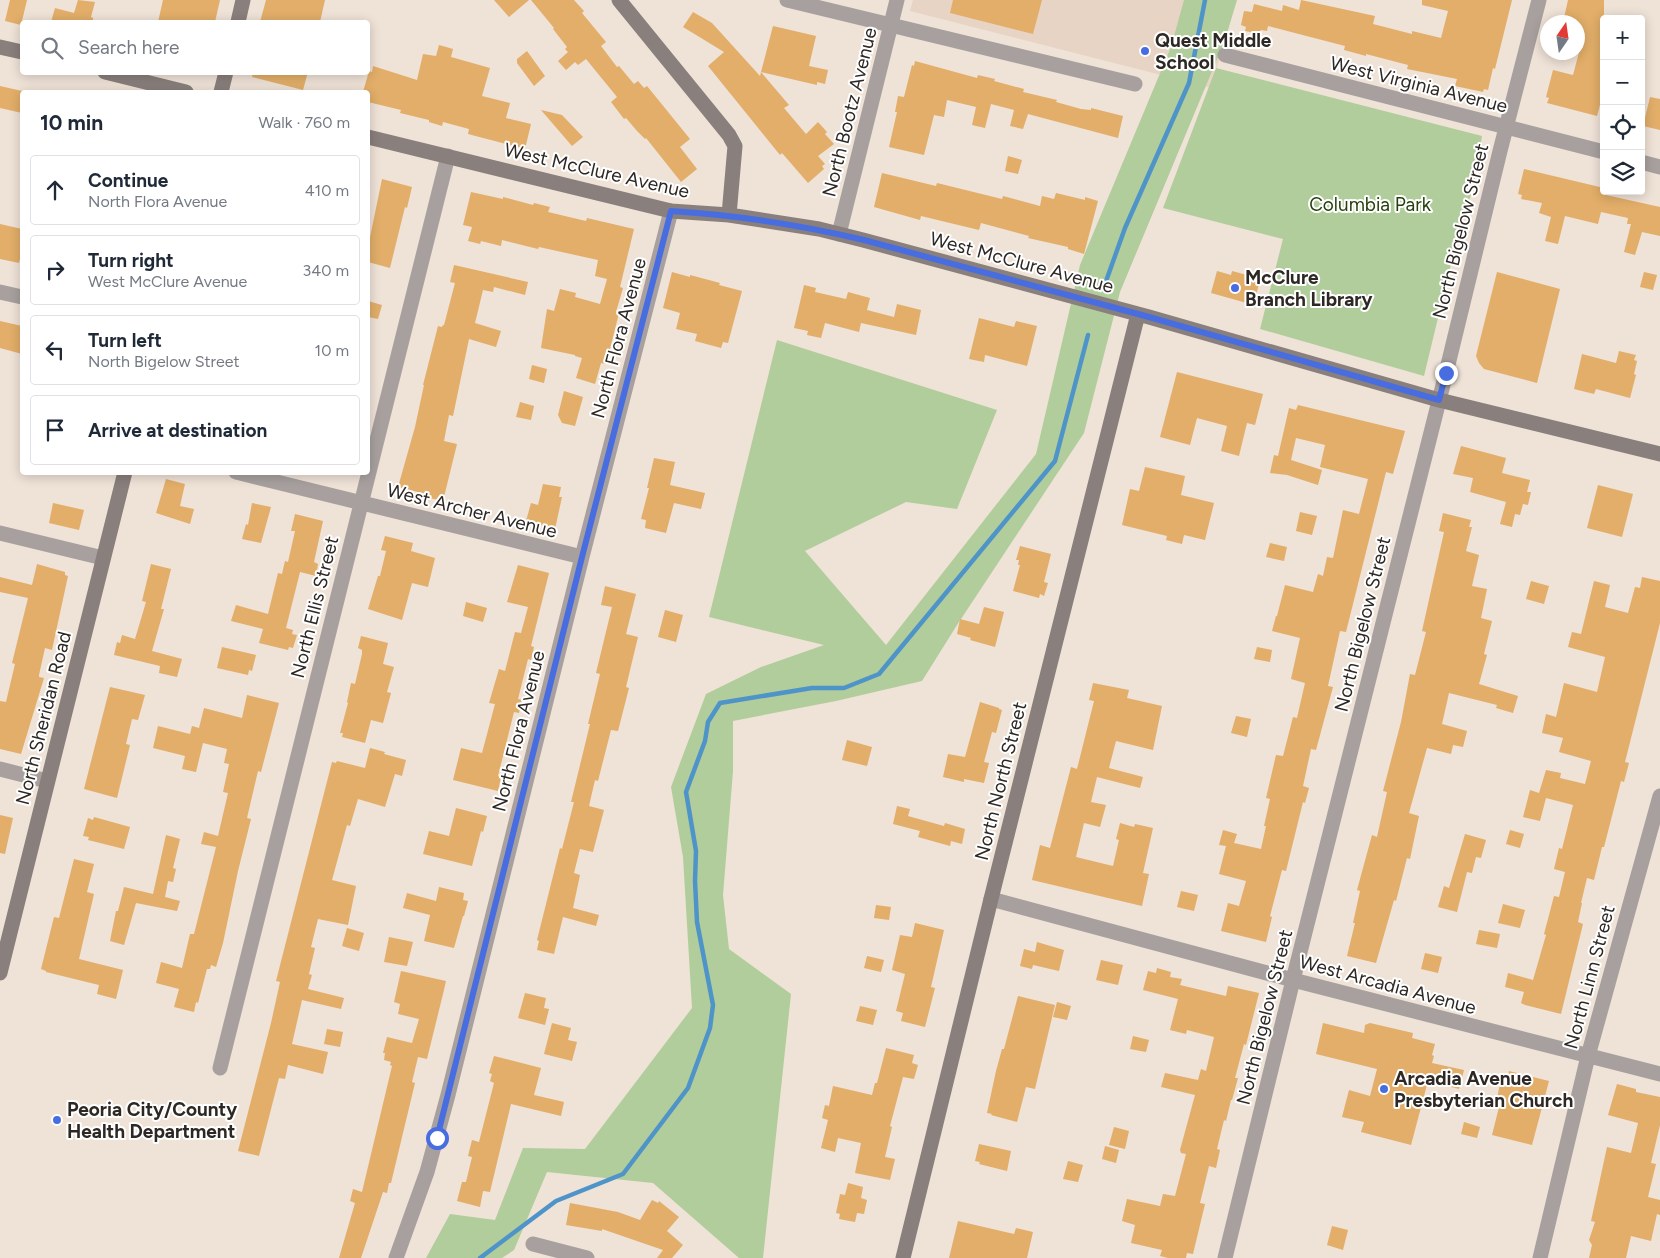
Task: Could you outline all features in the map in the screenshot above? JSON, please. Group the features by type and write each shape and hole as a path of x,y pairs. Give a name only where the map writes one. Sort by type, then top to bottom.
{"street":[{"path":"238,20 243,0"},
{"path":"619,0 729,135 735,146 729,215"},
{"path":"787,0 1135,84"},
{"name":"North Bootz Avenue","path":"839,234 897,0"},
{"name":"North Bigelow Street","path":"1225,1258 1506,126 1539,0"},
{"path":"0,47 20,52"},
{"name":"West Virginia Avenue","path":"1225,55 1600,151"},
{"path":"117,75 178,90"},
{"path":"222,90 225,75"},
{"name":"West McClure Avenue","path":"370,137 671,211 729,215 819,229 1138,314 1439,400 1660,454"},
{"name":"North Ellis Street","path":"370,464 448,156"},
{"path":"1645,163 1660,167"},
{"name":"North Flora Avenue","path":"396,1258 437,1138 582,557 671,211"},
{"path":"0,292 20,297"},
{"name":"North North Street","path":"903,1258 1138,314"},
{"name":"North Sheridan Road","path":"0,973 124,475"},
{"name":"West Archer Avenue","path":"248,475 582,557"},
{"name":"North Ellis Street","path":"220,1068 367,475"},
{"path":"0,533 103,558"},
{"path":"0,769 47,780"},
{"name":"North Linn Street","path":"1540,1258 1588,1056 1660,796"},
{"name":"West Arcadia Avenue","path":"991,899 1293,980 1660,1074"},
{"path":"533,1244 587,1258"}],"shaded area":[{"name":"Quest Middle School","path":"913,0 1234,0 1212,88 910,11"}],"green space":[{"path":"1184,0 1237,0 1225,40 1120,292 1084,433 922,681 836,701 733,721 733,771 723,895 729,949 791,994 763,1258 739,1258 653,1183 547,1172 514,1250 502,1258 426,1258 450,1214 495,1220 523,1148 585,1149 692,1008 683,857 671,787 706,694 761,667 824,645 709,617 777,340 997,410 957,509 906,502 805,551 886,645 1036,454 1080,265 1171,47"},
{"name":"Columbia Park","path":"1216,68 1482,136 1474,185 1456,243 1424,376 1260,329 1283,239 1163,208"}],"building":[{"path":"10,0 27,0 20,25 5,21"},
{"path":"78,0 95,2 91,17 93,20 52,20 55,8 74,13"},
{"path":"163,0 220,0 215,20 158,20"},
{"path":"266,0 325,0 320,20 261,20"},
{"path":"494,0 529,0 509,17"},
{"path":"531,0 574,0 584,11 582,13 606,42 601,46 617,67 619,66 634,84 638,81 644,88 647,86 690,139 680,147 697,169 681,182 646,138 626,118 624,119 611,102 617,97 586,59 578,65 575,62 566,70 558,61 568,52 565,49 567,47"},
{"path":"953,0 1042,0 1033,34 950,13"},
{"path":"1301,0 1375,16 1373,24 1412,34 1412,31 1441,38 1448,11 1422,5 1422,0 1512,0 1495,69 1493,68 1488,90 1484,89 1483,92 1455,86 1457,79 1407,69 1408,65 1344,50 1345,46 1268,26 1267,31 1261,30 1260,34 1245,31 1246,27 1241,25 1244,11 1252,12 1254,4 1282,11 1283,5 1299,10"},
{"path":"1568,0 1604,0 1604,15 1600,15 1600,105 1597,116 1547,103 1549,98 1546,97 1553,70 1573,75 1577,60 1585,60 1585,15 1565,15"},
{"path":"693,12 712,23 760,76 761,72 789,105 784,108 806,134 818,122 827,132 825,134 834,144 818,156 825,164 822,166 824,169 808,183 782,153 780,155 708,66 724,52 683,27"},
{"path":"773,26 816,36 809,66 828,70 825,84 817,82 817,85 761,72"},
{"path":"439,45 453,49 451,57 490,68 482,96 510,103 506,118 531,124 525,149 468,134 469,129 443,122 442,126 429,122 429,120 400,113 401,110 370,102 370,90 364,90 373,66 417,80 423,54 436,56"},
{"path":"527,51 545,76 534,86 517,63 517,59"},
{"path":"915,61 977,78 978,75 995,79 994,81 1024,89 1023,92 1057,100 1056,102 1081,109 1091,110 1091,108 1123,116 1118,138 1028,114 1023,129 1010,126 1014,110 991,104 985,128 972,125 976,107 947,100 944,117 934,115 924,155 889,147 897,112 895,112 898,96 904,97 912,65 914,66"},
{"path":"252,75 307,75 303,90 252,77"},
{"path":"0,86 20,91 20,113 0,108"},
{"path":"1650,97 1660,99 1660,130 1645,126"},
{"path":"541,110 562,115 583,137 572,146"},
{"path":"1008,156 1022,160 1018,174 1005,171"},
{"path":"1524,169 1600,187 1600,195 1660,207 1660,236 1642,232 1635,255 1624,252 1631,224 1627,224 1628,218 1601,212 1598,224 1565,216 1558,244 1545,241 1551,217 1539,213 1542,203 1521,199 1522,195 1518,194"},
{"path":"882,173 936,186 937,183 1002,199 1003,196 1040,206 1042,196 1054,199 1056,193 1098,201 1084,254 1068,249 1068,247 1028,238 1029,236 981,223 979,230 921,216 920,220 874,207"},
{"path":"382,179 412,187 407,208 405,207 390,268 370,263 370,237"},
{"path":"471,192 503,199 503,197 533,205 534,203 550,207 548,212 586,221 587,218 634,229 620,287 623,288 616,312 619,313 612,341 606,364 601,363 595,384 576,378 582,358 541,348 547,309 554,311 560,289 576,293 575,297 600,304 607,279 595,276 598,260 502,240 501,246 481,241 480,244 468,241 472,227 463,225"},
{"path":"0,224 20,229 19,263 0,259"},
{"path":"454,265 528,282 525,295 494,287 493,292 483,290 475,323 501,331 496,347 469,339 453,416 449,415 444,441 457,444 443,501 425,497 426,494 398,487 415,427 423,385 438,326 442,327 444,325 455,283 450,282"},
{"name":"McClure Branch Library","path":"1217,271 1231,275 1232,271 1247,275 1246,279 1259,283 1254,305 1211,293"},
{"path":"672,272 720,283 719,285 742,291 728,343 723,342 721,348 695,341 697,334 676,329 680,313 663,308"},
{"path":"1497,272 1560,289 1537,383 1484,369 1476,356"},
{"path":"1644,272 1657,275 1653,290 1640,287"},
{"path":"804,285 816,288 815,292 846,299 848,292 870,298 867,310 894,317 897,304 921,310 916,335 861,323 859,332 825,323 821,338 807,335 808,331 794,328"},
{"path":"370,302 382,305 378,319 370,317"},
{"path":"979,318 1014,327 1016,321 1037,326 1027,366 985,355 984,362 969,359"},
{"path":"0,321 20,326 20,353 0,348"},
{"path":"1619,351 1636,355 1634,360 1637,361 1634,374 1636,375 1630,398 1596,389 1594,394 1574,389 1582,354 1616,363"},
{"path":"532,365 547,369 544,383 529,379"},
{"path":"1177,372 1263,394 1255,425 1247,423 1239,456 1221,451 1227,426 1197,418 1190,445 1160,437"},
{"path":"564,391 583,397 575,426 562,423 558,415"},
{"path":"520,402 534,406 531,420 516,417"},
{"path":"1298,405 1405,431 1393,474 1386,472 1346,632 1340,631 1328,686 1333,687 1316,750 1311,749 1303,786 1309,788 1305,803 1303,802 1286,871 1282,870 1270,916 1272,917 1266,942 1221,931 1228,903 1239,906 1246,881 1219,874 1226,846 1219,845 1223,830 1237,834 1234,843 1261,849 1270,799 1266,798 1276,755 1283,756 1293,717 1297,718 1305,683 1291,679 1300,638 1272,631 1276,616 1285,585 1313,592 1318,574 1323,576 1327,557 1333,558 1343,510 1359,514 1368,479 1320,467 1325,445 1296,438 1291,460 1322,470 1318,485 1287,475 1270,473 1274,455 1278,456 1289,408 1296,410"},
{"path":"1461,446 1506,458 1502,473 1530,480 1527,492 1531,492 1528,505 1523,504 1520,515 1515,514 1512,527 1500,524 1506,502 1470,492 1473,478 1453,474"},
{"path":"654,458 675,462 670,485 705,493 701,509 674,503 666,533 645,528 646,520 641,519"},
{"path":"1145,467 1185,476 1181,495 1214,503 1205,540 1184,535 1182,544 1166,540 1167,536 1122,525 1130,489 1139,491"},
{"path":"166,479 185,484 180,506 194,509 190,524 156,513"},
{"path":"543,484 561,487 559,497 562,497 555,529 526,521 531,503 538,505"},
{"path":"1598,485 1633,494 1622,537 1587,528"},
{"path":"53,503 84,510 79,530 49,523"},
{"path":"252,503 271,507 261,543 242,539 246,524 248,525"},
{"path":"1300,512 1317,516 1312,535 1296,531"},
{"path":"1443,513 1471,520 1469,527 1472,527 1466,551 1479,555 1472,586 1487,589 1481,618 1492,621 1484,654 1487,655 1479,684 1518,696 1513,713 1496,708 1497,705 1449,693 1442,724 1467,731 1463,747 1453,745 1451,754 1427,748 1409,813 1419,816 1410,859 1407,858 1396,901 1394,900 1376,963 1347,956 1360,891 1357,890 1372,835 1377,837 1387,792 1383,791 1401,722 1410,674 1415,675 1426,632 1422,631 1444,532 1439,531"},
{"path":"295,514 323,521 314,562 318,564 316,576 300,572 286,628 293,630 292,634 297,635 293,648 289,647 288,650 259,643 263,629 231,621 236,605 268,614 278,573 282,574 285,561 288,562 295,531 291,531"},
{"path":"385,536 413,543 411,551 435,558 428,587 412,583 402,620 368,609 378,576 380,576 386,551 381,550"},
{"path":"1270,543 1287,547 1284,561 1266,557"},
{"path":"1020,546 1051,554 1044,582 1048,583 1044,596 1040,594 1039,598 1013,591 1020,565 1018,565 1019,560 1016,560"},
{"path":"37,564 65,572 65,575 68,576 52,650 45,648 39,675 39,677 44,678 21,754 0,749 0,701 6,702 15,664 12,663 28,598 0,592 0,577 32,585"},
{"path":"151,564 171,569 161,609 164,609 152,651 182,659 177,677 159,673 160,666 114,655 117,642 120,643 122,635 135,639 146,602 142,601"},
{"path":"518,565 549,573 531,646 534,647 531,660 528,659 518,699 522,700 519,713 514,712 498,776 501,777 498,791 453,780 461,748 482,753 495,704 489,703 499,669 505,671 515,632 521,633 528,607 507,602"},
{"path":"1642,577 1660,581 1660,623 1625,762 1629,763 1624,782 1621,781 1594,880 1587,878 1578,922 1583,924 1561,1014 1525,1005 1521,1003 1524,992 1505,987 1508,973 1533,980 1546,935 1544,934 1554,896 1559,897 1565,872 1554,869 1559,848 1562,849 1573,805 1546,798 1540,821 1523,817 1530,790 1539,793 1546,770 1561,773 1560,778 1585,784 1591,761 1559,752 1563,738 1542,733 1546,714 1556,717 1564,683 1597,692 1605,657 1568,647 1572,632 1581,634 1594,581 1610,585 1605,607 1628,613 1635,587 1640,588"},
{"path":"1531,581 1549,586 1544,604 1526,599"},
{"path":"605,586 636,594 626,634 638,637 626,687 629,688 618,731 611,730 598,781 595,780 589,806 604,810 593,852 580,849 574,873 580,875 573,908 599,915 596,926 563,917 554,954 537,950 539,941 537,940 560,848 562,849 574,802 571,802 600,674 596,673 612,607 601,605"},
{"path":"466,602 487,608 483,622 463,616"},
{"path":"984,607 1004,612 995,647 957,634 960,619 979,624"},
{"path":"665,610 683,615 676,642 658,637"},
{"path":"361,636 388,643 383,664 394,667 387,692 391,693 383,723 371,720 365,743 342,737 343,733 340,733 351,683 355,684 362,654 362,650 358,648"},
{"path":"222,647 256,655 252,671 249,670 248,675 217,668"},
{"path":"1257,647 1272,650 1270,662 1254,659"},
{"path":"1093,683 1129,690 1127,698 1162,706 1153,750 1116,741 1109,768 1143,777 1140,788 1097,777 1091,802 1106,805 1100,827 1084,823 1076,857 1113,866 1119,840 1116,839 1120,823 1134,827 1135,824 1153,828 1143,873 1149,874 1142,906 1032,880 1040,845 1050,848 1071,767 1077,769 1094,701 1089,700"},
{"path":"110,687 145,695 138,720 132,719 126,744 130,745 117,798 84,789"},
{"path":"247,695 279,703 261,772 258,771 247,818 251,819 223,943 216,967 211,965 210,969 207,969 194,1012 174,1007 179,989 156,983 161,962 182,968 190,934 194,934 216,847 201,844 204,832 218,836 228,793 223,792 229,764 224,763 227,749 203,743 196,772 182,769 185,756 153,748 158,726 190,734 192,726 199,728 204,708 242,718"},
{"path":"980,702 1002,710 996,733 992,732 984,762 989,763 984,783 964,779 964,782 943,777 948,754 965,757"},
{"path":"1236,716 1251,719 1247,737 1231,733"},
{"path":"847,740 872,747 867,766 842,760"},
{"path":"370,748 406,760 402,776 395,774 385,807 358,799 350,826 347,825 332,880 356,886 348,925 318,919 311,947 315,948 309,974 312,975 308,989 344,998 341,1009 302,1000 292,1044 328,1052 323,1074 288,1065 285,1079 279,1078 259,1156 238,1151 271,1023 280,982 276,981 332,762 336,763 337,761 365,768"},
{"path":"897,806 910,809 908,816 944,826 945,823 965,829 962,844 951,841 950,846 918,837 920,831 893,824"},
{"path":"456,808 487,816 472,866 423,854 429,831 449,836"},
{"path":"0,815 13,818 5,854 0,853"},
{"path":"94,817 130,827 124,849 88,840 89,837 83,836 88,818 93,820"},
{"path":"1510,830 1524,834 1520,848 1506,844"},
{"path":"1465,834 1486,840 1481,858 1476,857 1472,873 1467,872 1457,912 1438,907 1444,886 1449,888"},
{"path":"166,835 180,839 173,868 176,869 173,882 168,881 165,897 180,901 177,911 136,903 124,945 110,941 116,911 118,911 124,887 153,894"},
{"path":"74,859 94,864 87,892 94,894 79,959 123,970 116,999 97,994 99,985 46,972 41,969 54,917 59,918"},
{"path":"439,887 464,893 463,900 468,901 454,948 424,941 430,915 403,908 407,893 436,901"},
{"path":"1181,891 1198,895 1194,911 1177,907"},
{"path":"1503,904 1525,910 1520,928 1498,923"},
{"path":"876,905 891,907 889,920 874,918"},
{"path":"915,923 944,930 931,987 935,988 925,1027 901,1021 903,1013 896,1011 905,974 892,970 900,935 912,937"},
{"path":"347,928 364,933 359,951 342,946"},
{"path":"1479,930 1500,934 1497,948 1476,944"},
{"path":"389,937 413,942 407,966 384,962"},
{"path":"1037,942 1064,950 1059,971 1033,965 1032,969 1020,966 1024,949 1035,952"},
{"path":"1425,953 1442,957 1438,973 1421,969"},
{"path":"867,956 884,960 881,972 864,968"},
{"path":"1101,960 1123,965 1118,985 1096,980"},
{"path":"1157,968 1171,972 1170,977 1182,979 1180,985 1226,996 1228,986 1259,993 1246,1045 1244,1044 1235,1078 1238,1078 1232,1100 1226,1121 1224,1120 1217,1149 1220,1150 1216,1168 1209,1166 1200,1203 1205,1204 1193,1254 1187,1253 1186,1258 1160,1256 1162,1250 1131,1243 1135,1225 1122,1221 1127,1199 1160,1206 1163,1194 1175,1196 1186,1154 1181,1153 1180,1150 1195,1095 1161,1087 1165,1073 1198,1080 1201,1069 1206,1071 1214,1037 1187,1030 1186,1034 1170,1030 1178,999 1143,990 1148,971 1156,973"},
{"path":"401,971 446,981 427,1059 418,1057 412,1082 415,1083 391,1183 389,1183 387,1193 383,1192 361,1258 339,1258 355,1203 350,1201 353,1189 362,1192 392,1066 390,1065 391,1062 384,1060 385,1053 383,1053 387,1037 412,1043 419,1019 398,1014 400,1004 394,1002"},
{"path":"525,993 546,998 544,1008 549,1009 545,1025 518,1018"},
{"path":"1018,996 1055,1005 1035,1089 1026,1087 1017,1122 987,1113 996,1071"},
{"path":"1057,1002 1071,1006 1067,1020 1053,1017"},
{"path":"860,1006 877,1010 873,1025 856,1021"},
{"path":"552,1023 571,1028 568,1040 577,1042 572,1061 544,1054"},
{"path":"1323,1023 1364,1033 1365,1025 1370,1023 1413,1033 1412,1038 1435,1044 1432,1063 1464,1070 1459,1089 1428,1081 1411,1145 1361,1132 1364,1122 1342,1117 1349,1090 1370,1096 1377,1069 1316,1054"},
{"path":"327,1029 343,1032 340,1047 324,1044"},
{"path":"1133,1036 1149,1040 1146,1052 1130,1049"},
{"path":"886,1048 914,1055 912,1063 918,1065 914,1079 903,1077 890,1126 892,1127 885,1157 895,1159 890,1180 855,1173 861,1143 838,1138 835,1152 821,1148 828,1120 822,1118 825,1105 829,1106 833,1086 872,1095"},
{"path":"494,1056 541,1068 534,1095 564,1102 561,1116 511,1104 490,1192 483,1191 480,1207 457,1201 462,1182 466,1182 472,1157 468,1156 472,1140 479,1142 494,1083 490,1081 492,1074 489,1073"},
{"path":"1509,1071 1549,1081 1532,1145 1492,1135 1501,1099 1497,1098 1502,1074 1508,1076"},
{"path":"1617,1084 1636,1089 1636,1092 1660,1097 1660,1125 1651,1163 1656,1164 1648,1197 1660,1200 1660,1215 1657,1214 1651,1241 1631,1236 1626,1258 1589,1258 1592,1245 1589,1240 1595,1222 1591,1221 1607,1147 1631,1153 1638,1123 1608,1115"},
{"path":"1464,1122 1480,1127 1477,1138 1461,1134"},
{"path":"1114,1127 1129,1131 1125,1149 1109,1145"},
{"path":"979,1144 1011,1151 1007,1171 979,1164 980,1162 975,1161"},
{"path":"1105,1146 1119,1150 1116,1163 1102,1159"},
{"path":"1068,1161 1083,1165 1078,1182 1063,1179"},
{"path":"848,1183 863,1187 861,1198 867,1200 864,1214 857,1213 855,1222 839,1219 840,1214 836,1213 840,1194 845,1195"},
{"path":"652,1200 658,1203 659,1201 679,1217 667,1231 683,1245 672,1258 657,1258 663,1250 602,1229 602,1231 566,1225 570,1203 618,1212 640,1220"},
{"path":"958,1221 1014,1234 1016,1228 1033,1232 1027,1258 949,1258"},
{"path":"1332,1226 1348,1230 1343,1250 1327,1245"}],"waterway":[{"path":"1105,284 1125,228 1189,83 1205,0"},
{"path":"480,1258 556,1201 623,1174 688,1088 710,1028 713,1005 697,922 696,851 686,792 705,741 708,722 720,703 812,688 844,688 879,674 1055,461 1088,335"}],"place":[{"name":"Quest Middle School","path":"1145,51"},
{"name":"McClure Branch Library","path":"1235,288"},
{"name":"Arcadia Avenue Presbyterian Church","path":"1384,1089"},
{"name":"Peoria City/County Health Department","path":"57,1120"}],"route":[{"path":"437,1138 582,557 671,211 729,215 819,229 864,240 1149,317 1439,400 1446,373"}]}
